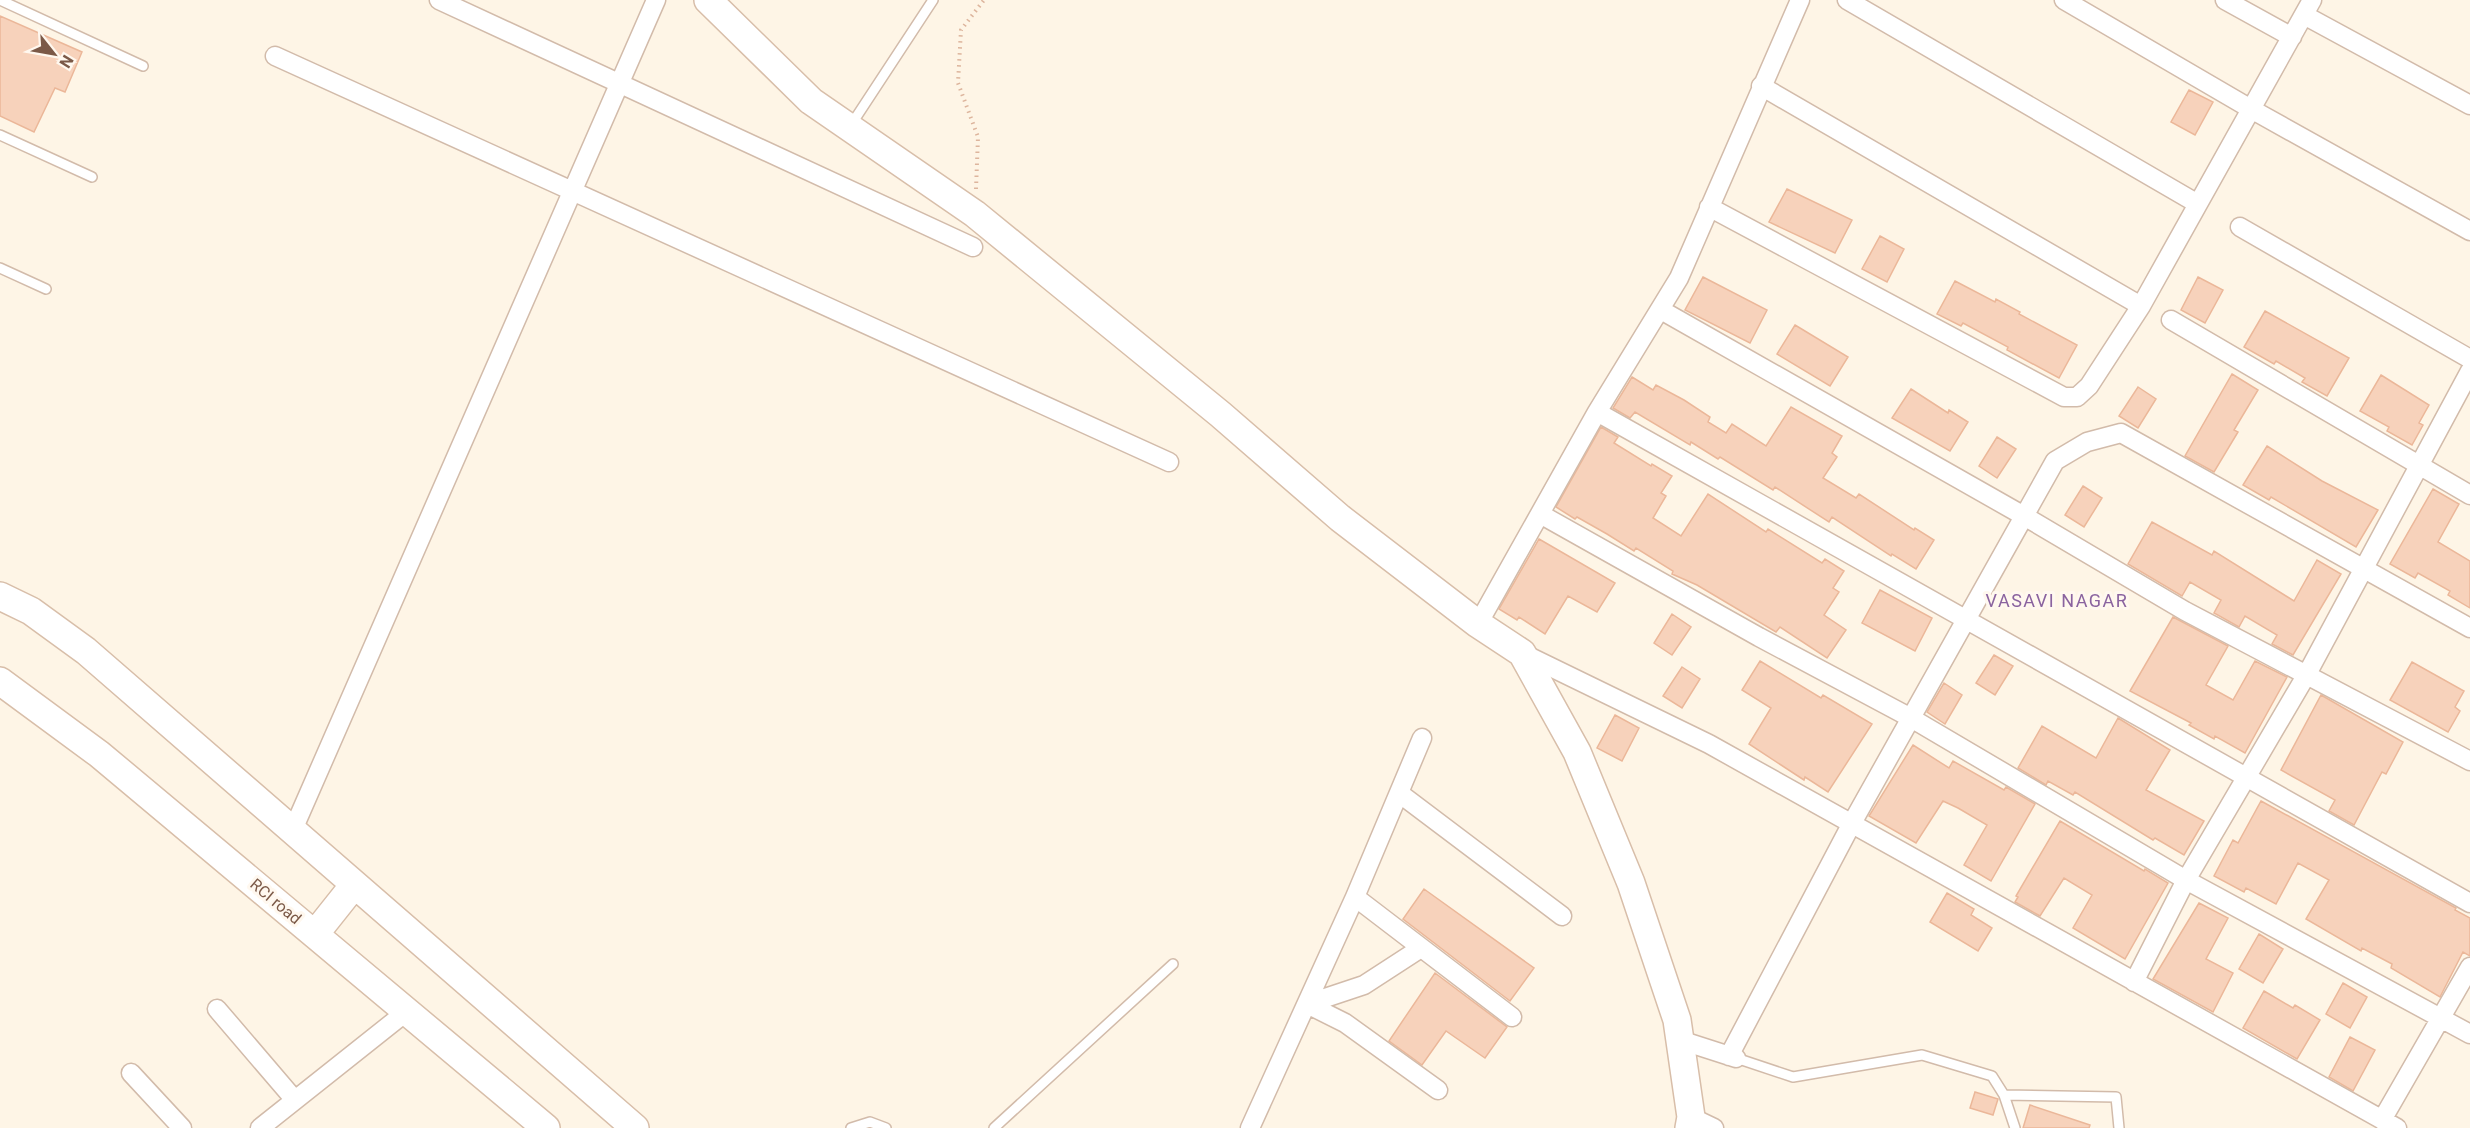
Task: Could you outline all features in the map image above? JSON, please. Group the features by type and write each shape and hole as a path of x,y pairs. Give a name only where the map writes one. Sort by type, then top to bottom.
{"main road":[{"path":"708,0 811,101 975,213 1220,414 1340,518 1478,624 1522,653 1577,752 1631,883 1673,1009 1698,1124"},
{"path":"0,596 31,611 86,651 636,1128"},
{"name":"RCI road","path":"0,681 99,754 546,1128"},
{"path":"315,934 354,885"}],"street":[{"path":"439,0 973,247"},
{"path":"1478,624 1597,412 1679,278 1800,0"},
{"path":"1847,0 2198,204"},
{"path":"2064,0 2251,109 2470,231"},
{"path":"2225,0 2292,37"},
{"path":"292,832 619,84 650,2"},
{"path":"1709,207 2064,398 2077,397 2089,386 2141,306 2308,8 2470,105"},
{"path":"275,56 1169,462"},
{"path":"1761,87 2141,306"},
{"path":"2240,227 2470,359"},
{"path":"1661,310 2024,516 2185,611 2470,761"},
{"path":"2171,320 2470,495"},
{"path":"2134,982 2187,880 2307,674 2470,371"},
{"path":"1597,412 2470,903"},
{"path":"1680,1040 1732,1057 1852,823 2055,460 2087,442 2121,433 2470,628"},
{"path":"1540,514 1759,637 1911,718 2187,880 2470,1034"},
{"path":"1522,653 1709,744 2390,1124 2440,1017 2470,967"},
{"path":"1250,1128 1355,897 1422,738"},
{"path":"1399,793 1562,916"},
{"path":"1355,897 1512,1017"},
{"path":"1307,1004 1364,985 1422,948"},
{"path":"1307,1004 1345,1023 1438,1090"},
{"path":"217,1009 294,1099"},
{"path":"261,1128 294,1099 406,1012"},
{"path":"131,1073 182,1128"}],"lane":[{"path":"0,0 143,66"},
{"path":"849,127 933,0"},
{"path":"0,135 92,177"},
{"path":"0,268 46,289"},
{"path":"994,1128 1173,964"},
{"path":"1732,1057 1793,1077 1922,1055 1992,1076 2004,1095 2015,1128"},
{"path":"2004,1095 2116,1097 2119,1128"},
{"path":"851,1128 870,1122 886,1128"}],"path":[{"path":"975,213 978,137 958,83 960,30 984,0"}],"building":[{"path":"0,16 82,52 65,92 55,88 34,132 0,116"},
{"path":"2189,90 2213,102 2195,135 2171,122"},
{"path":"1787,189 1852,220 1835,253 1769,222"},
{"path":"1880,236 1904,249 1887,282 1862,269"},
{"path":"1703,277 1767,310 1750,343 1685,310"},
{"path":"2198,277 2223,290 2205,323 2181,310"},
{"path":"1955,281 1995,302 1996,299 2077,345 2059,378 1963,323 1961,326 1937,314"},
{"path":"2265,311 2349,358 2327,396 2302,382 2305,378 2276,361 2274,364 2244,347"},
{"path":"1795,325 1848,357 1830,386 1777,354"},
{"path":"2232,374 2258,390 2234,430 2238,432 2214,472 2185,456"},
{"path":"2381,375 2429,405 2419,423 2423,425 2412,445 2387,431 2389,427 2360,411"},
{"path":"1632,377 1653,390 1656,385 1684,400 1710,417 1708,422 1726,433 1732,424 1766,446 1791,407 1842,436 1832,453 1837,457 1823,478 1856,498 1859,494 1914,530 1915,528 1934,540 1916,569 1892,554 1891,556 1832,517 1829,522 1775,487 1773,490 1720,457 1718,459 1691,442 1690,445 1635,412 1630,418 1613,408"},
{"path":"2138,387 2156,399 2138,428 2119,416"},
{"path":"1911,389 1948,413 1949,410 1968,422 1950,451 1892,418"},
{"path":"1601,427 1618,437 1614,443 1672,476 1661,493 1666,496 1653,518 1681,536 1708,494 1766,532 1768,529 1822,563 1825,559 1844,571 1833,588 1839,592 1824,615 1846,630 1827,658 1780,627 1776,632 1697,585 1672,574 1673,571 1636,548 1634,551 1556,507"},
{"path":"1997,437 2016,449 1997,478 1979,466"},
{"path":"2267,446 2322,481 2378,510 2356,547 2271,497 2269,500 2243,485"},
{"path":"2083,486 2102,498 2084,527 2065,515"},
{"path":"2433,489 2459,504 2438,542 2470,561 2470,608 2448,595 2450,591 2418,573 2415,578 2390,564"},
{"path":"2152,522 2212,555 2214,551 2294,601 2317,560 2341,574 2293,655 2272,644 2277,635 2245,616 2239,627 2214,613 2221,600 2190,582 2182,596 2128,564"},
{"path":"1539,539 1615,583 1597,612 1568,596 1545,634 1519,617 1517,620 1499,609"},
{"path":"1880,590 1932,618 1915,651 1862,623"},
{"path":"1672,614 1691,627 1672,655 1654,643"},
{"path":"2173,617 2228,646 2206,685 2233,700 2255,661 2287,677 2245,753 2215,736 2214,739 2189,725 2191,723 2130,691"},
{"path":"1994,655 2013,666 1995,695 1976,683"},
{"path":"1760,661 1821,698 1823,695 1872,724 1828,792 1805,777 1804,780 1749,744 1771,708 1742,690"},
{"path":"2412,662 2464,691 2455,707 2460,711 2448,732 2390,700"},
{"path":"1682,667 1700,679 1682,708 1663,696"},
{"path":"1944,683 1962,695 1945,724 1927,712"},
{"path":"2321,695 2403,742 2386,774 2382,772 2354,825 2329,811 2335,800 2281,770"},
{"path":"1615,715 1639,728 1622,761 1597,748"},
{"path":"2118,718 2170,750 2146,790 2204,821 2184,855 2155,838 2153,840 2075,792 2073,795 2048,781 2046,785 2018,768 2042,726 2096,758"},
{"path":"1913,745 1949,768 1953,761 2004,790 2006,787 2035,804 1991,881 1964,865 1987,825 1958,808 1943,801 1916,843 1869,816"},
{"path":"2261,801 2456,908 2455,910 2470,918 2470,956 2463,952 2440,997 2391,968 2392,964 2362,948 2361,951 2306,919 2329,880 2298,863 2276,904 2246,888 2244,892 2214,876 2233,840 2238,843"},
{"path":"2060,821 2168,883 2125,959 2073,928 2092,895 2064,878 2040,916 2015,902 2018,897 2016,896"},
{"path":"1424,889 1534,968 1510,1001 1403,919"},
{"path":"1947,893 1974,909 1971,915 1992,928 1978,951 1930,922"},
{"path":"2199,903 2228,918 2206,959 2233,973 2213,1012 2153,979"},
{"path":"2259,934 2283,949 2263,983 2239,969"},
{"path":"1435,973 1507,1027 1485,1058 1446,1031 1422,1065 1389,1041"},
{"path":"2343,983 2367,997 2350,1028 2326,1014"},
{"path":"2264,991 2293,1008 2295,1005 2320,1020 2297,1059 2243,1028"},
{"path":"2350,1037 2375,1050 2353,1091 2329,1077"},
{"path":"1975,1092 1998,1099 1993,1115 1970,1108"},
{"path":"2030,1105 2090,1125 2089,1128 2023,1128"}],"district":[{"name":"VASAVI NAGAR","path":"2057,601"}]}
